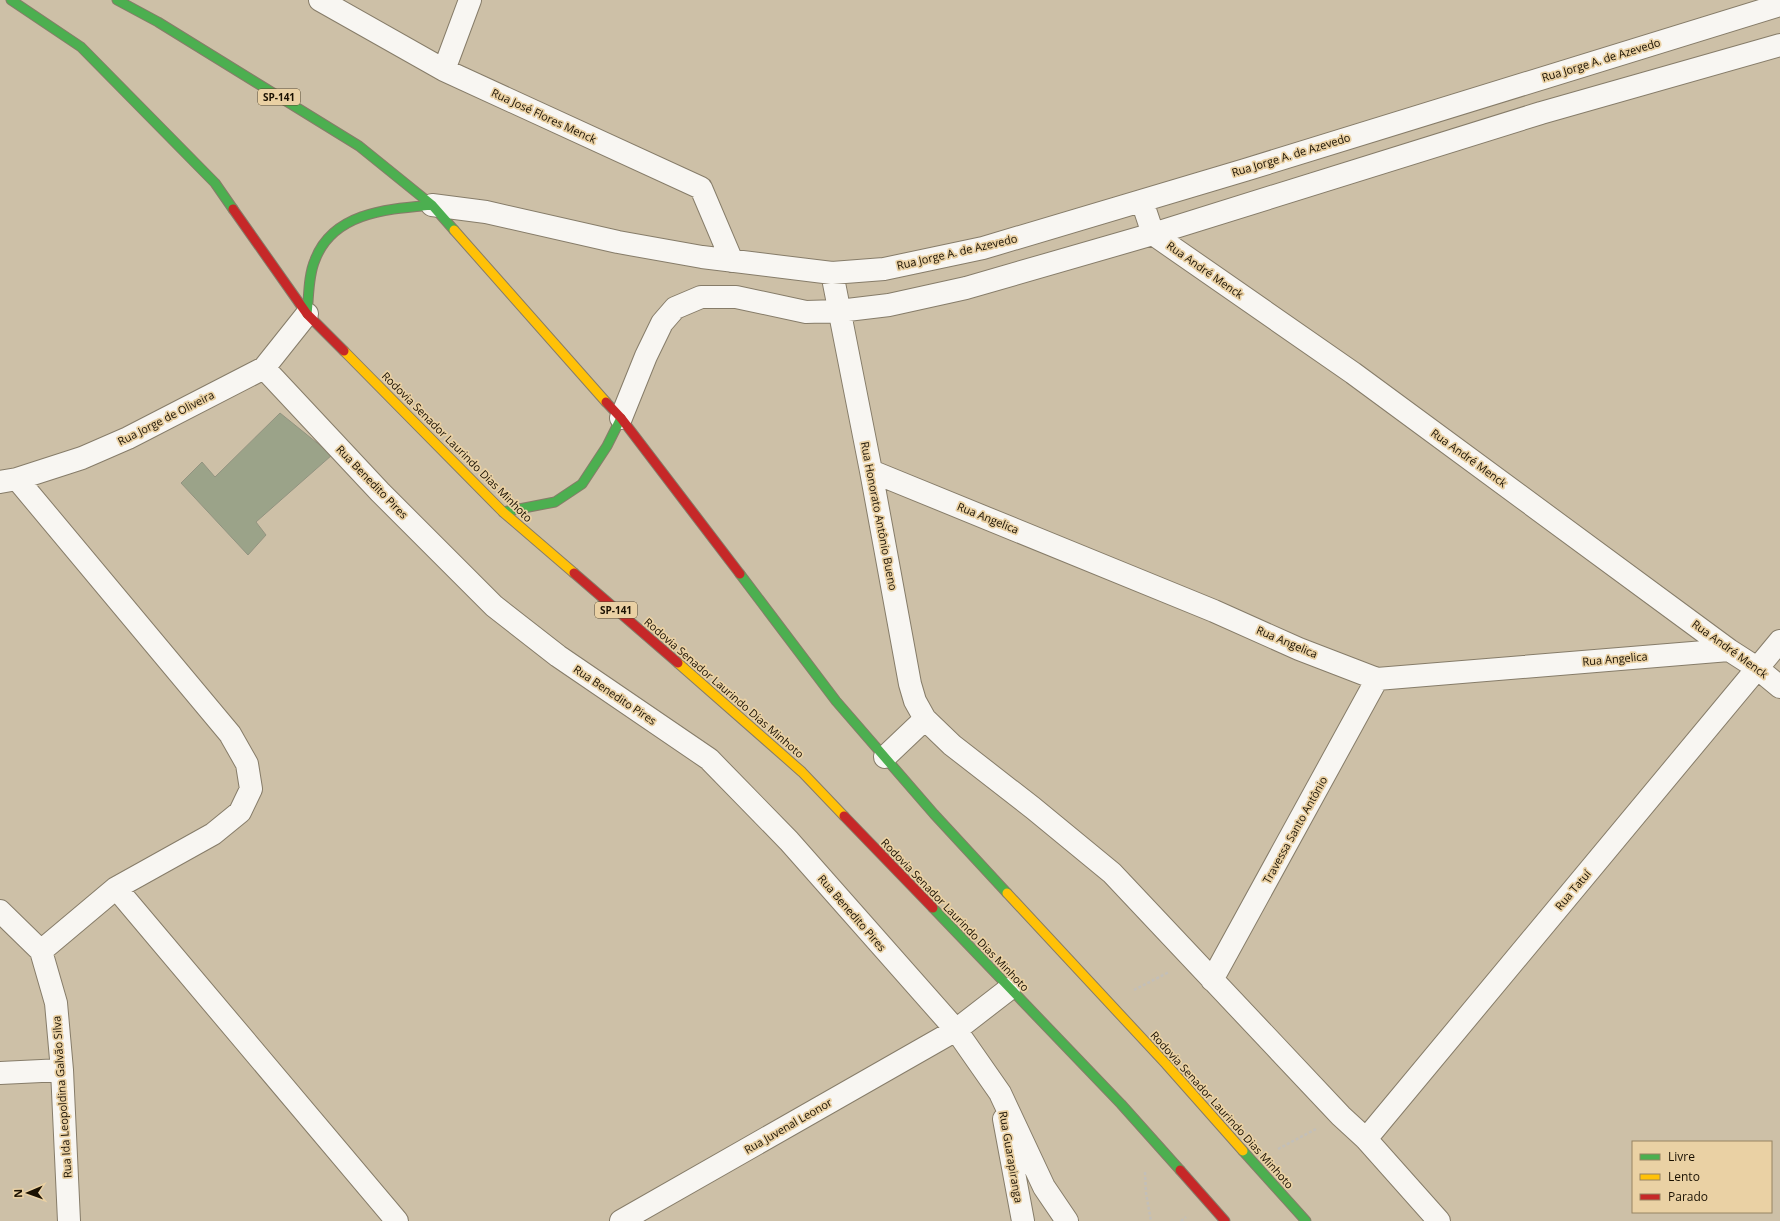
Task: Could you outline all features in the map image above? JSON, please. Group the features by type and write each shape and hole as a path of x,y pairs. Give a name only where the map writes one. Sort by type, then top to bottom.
{"main road":[{"name":"Rodovia Senador Laurindo Dias Minhoto","path":"11,0 81,47 215,184 307,314 503,512 690,673 802,772 1121,1104 1225,1221"},
{"name":"Rodovia Senador Laurindo Dias Minhoto","path":"118,0 158,22 359,146 432,205 621,418 836,701 934,814 1166,1064 1306,1221"},
{"path":"307,314 315,260 330,236 348,220 377,210 432,205"},
{"path":"503,512 555,502 582,484 607,446 621,418"}],"street":[{"name":"Rua José Flores Menck","path":"320,0 444,70 701,188 732,261"},
{"path":"444,70 470,0"},
{"name":"Rua Jorge A. de Azevedo","path":"432,205 486,212 618,242 732,261 832,273 884,270 983,248 1142,201 1780,5"},
{"path":"621,418 646,356 662,323 675,308 701,297 736,297 806,312 840,311 889,305 966,288 1153,234 1534,115 1780,45"},
{"path":"1142,201 1153,234"},
{"name":"Rua André Menck","path":"1153,234 1353,373 1729,650 1757,668 1780,687"},
{"name":"Rua Honorato Antônio Bueno","path":"832,273 871,471 910,684 915,701 925,719 952,745 1033,808 1112,873 1341,1116 1366,1139 1439,1221"},
{"name":"Rua Jorge de Oliveira","path":"9,481 82,458 128,438 264,368 307,314"},
{"name":"Rua Benedito Pires","path":"264,368 380,492 494,606 558,656 709,759 788,841 956,1030 1000,1093 1044,1187 1067,1221"},
{"name":"Rua Angelica","path":"871,471 1214,610 1299,648 1377,679 1729,650"},
{"path":"0,910 41,951 116,888 213,834 240,812 251,789 247,764 230,734 9,481"},
{"name":"Rua Tatuí","path":"1366,1139 1780,641"},
{"name":"Travessa Santo Antônio","path":"1212,980 1377,679"},
{"path":"885,757 925,719"},
{"path":"116,888 397,1221"},
{"name":"Rua Ida Leopoldina Galvão Silva","path":"41,951 56,1003 62,1070 69,1221"},
{"path":"956,1030 1009,989"},
{"name":"Rua Juvenal Leonor","path":"621,1221 956,1030"},
{"path":"0,1073 62,1070"},
{"name":"Rua Guarapiranga","path":"1000,1093 1023,1221"}],"path":[{"path":"1108,1003 1195,960"},
{"path":"1253,1162 1341,1116"},
{"path":"1151,1221 1146,1193 1145,1171 1152,1140"}],"building":[{"path":"280,413 332,455 256,522 266,535 248,555 181,483 202,462 215,477"}],"traffic: fast":[{"path":"11,0 81,47 215,183 233,209"},
{"path":"117,0 158,22 359,146 432,205 454,230"},
{"path":"307,314 310,280 315,260 323,244 335,232 348,223 364,216 398,209 432,205"},
{"path":"503,512 555,502 582,484 607,446 621,418"},
{"path":"740,574 836,701 934,814 1007,893"},
{"path":"933,908 1121,1104 1180,1170"},
{"path":"1243,1151 1306,1221"}],"traffic: slow":[{"path":"454,230 606,402"},
{"path":"344,351 503,512 574,573"},
{"path":"678,663 802,772 844,816"},
{"path":"1007,893 1166,1064 1243,1151"}],"traffic: jam":[{"path":"233,209 307,314 344,351"},
{"path":"606,402 621,418 740,574"},
{"path":"574,573 678,663"},
{"path":"844,816 933,908"},
{"path":"1180,1170 1225,1221"}]}
